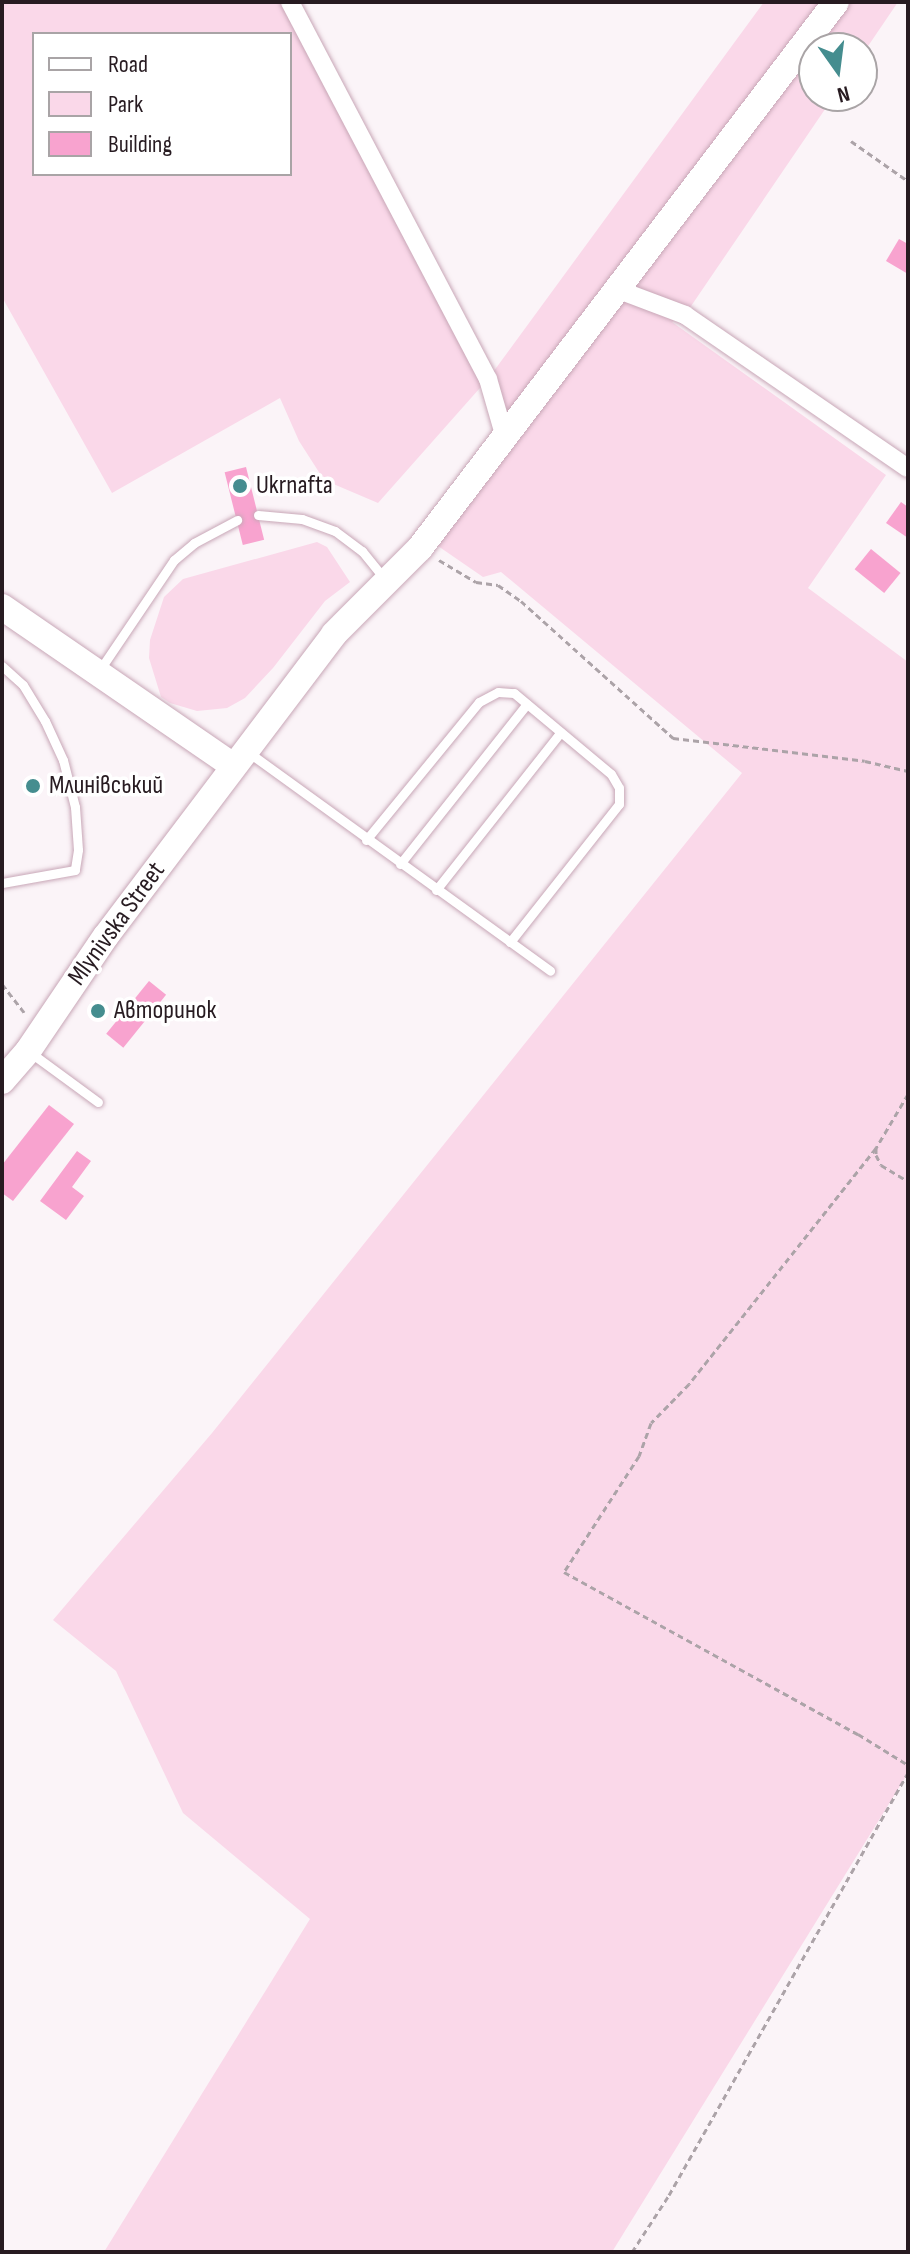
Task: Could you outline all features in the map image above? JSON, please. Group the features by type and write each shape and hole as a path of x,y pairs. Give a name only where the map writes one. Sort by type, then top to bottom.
{"main road":[{"name":"Mlynivska Street","path":"2,1081 28,1051 106,936 334,634 420,548 619,290 702,173 836,2"},
{"path":"2,607 96,673 239,758"}],"street":[{"path":"290,2 488,379 505,438"},
{"path":"619,290 685,315 908,468"}],"lane":[{"path":"258,515 302,519 335,531 362,551 388,581"},
{"path":"96,673 120,644 174,560 194,543 237,520"},
{"path":"2,666 23,685 63,760 75,807 78,850 75,870 2,883"},
{"path":"366,840 479,702 498,692 514,693 611,774 619,788 619,804 510,942"},
{"path":"400,864 527,704"},
{"path":"436,890 561,732"},
{"path":"239,758 366,840 550,971"},
{"path":"28,1051 98,1102"}],"path":[{"path":"851,141 908,181"},
{"path":"420,548 476,582 498,585 521,601 673,738 865,761 908,771"},
{"path":"2,984 24,1012"},
{"path":"908,1094 876,1148 699,1372 651,1423 639,1456 564,1572 846,1726 908,1765"},
{"path":"876,1148 881,1165 908,1181"},
{"path":"632,2252 669,2195 908,1773"}],"green space":[{"path":"2,2 290,2 488,379 764,2 898,2 878,32 798,32 798,112 823,112 685,315 672,322 886,475 808,588 908,662 908,1773 612,2252 104,2252 310,1919 183,1813 116,1671 53,1620 212,1433 742,773 501,572 483,577 438,546 432,533 505,438 487,380 378,503 324,480 299,441 280,398 112,493 2,297"},
{"path":"317,542 327,547 350,582 325,601 273,668 245,698 227,708 197,711 161,697 149,658 150,640 164,597 183,579"}],"building":[{"path":"899,239 908,244 908,274 886,261"},
{"path":"246,467 264,540 243,545 225,472"},
{"path":"901,502 908,507 908,538 886,523"},
{"path":"871,549 901,573 884,593 855,569"},
{"path":"149,981 166,995 123,1048 106,1034"},
{"path":"49,1105 74,1124 13,1201 2,1193 2,1165"},
{"path":"77,1151 91,1161 72,1187 84,1196 66,1220 40,1201"}],"place":[{"name":"Ukrnafta","path":"240,486"},
{"name":"Млинівський","path":"33,786"},
{"name":"Авторинок","path":"98,1011"}]}
